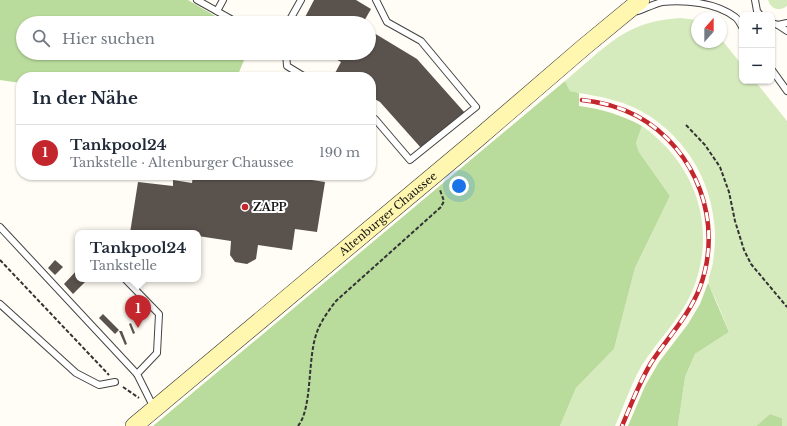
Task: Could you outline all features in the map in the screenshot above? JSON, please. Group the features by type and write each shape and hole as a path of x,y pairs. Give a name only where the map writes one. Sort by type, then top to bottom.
{"main road":[{"name":"Altenburger Chaussee","path":"134,426 641,0"}],"lane":[{"path":"197,0 226,16"},
{"path":"217,11 223,0"},
{"path":"292,16 301,0"},
{"path":"376,0 388,22 421,41 476,107 410,160 376,120"},
{"path":"620,18 661,3 679,0 704,3 739,17"},
{"path":"713,0 720,9"},
{"path":"755,0 758,12"},
{"path":"775,24 787,23"},
{"path":"775,24 787,31"},
{"path":"287,60 287,66 297,72"},
{"path":"775,74 787,91"},
{"path":"0,227 137,374 154,409"},
{"path":"128,282 159,314 157,353 137,374"},
{"path":"0,304 76,373 99,385 115,382"}],"path":[{"path":"686,124 705,145 720,167 729,192 737,228 750,264 787,307"},
{"path":"298,426 303,420 316,333 336,300 441,207 444,201 432,177"},
{"path":"0,260 115,382 154,409"}],"green space":[{"path":"0,0 188,0 215,16 16,16 16,60 244,60 239,72 16,72 16,82 0,80"},
{"path":"768,0 787,0 787,6 781,9 776,9 771,6"},
{"path":"680,18 691,19 691,48 727,48 727,46 739,61 739,84 757,84 787,121 787,426 782,426 782,418 770,414 756,426 678,426 685,377 695,354 729,332 709,285 715,242 711,202 705,184 685,149 658,122 641,111 623,103 570,91 565,81 620,36 645,24"},
{"path":"565,81 570,91 579,93 579,106 612,113 642,126 636,143 639,152 670,196 635,268 614,349 576,388 560,426 153,426"},
{"path":"642,126 661,142 677,160 689,179 697,200 702,222 703,245 700,268 687,302 638,372 615,426 560,426 576,388 614,349 635,268 670,196 639,152 636,143"},
{"path":"708,283 729,332 695,354 685,377 678,426 628,426 645,386 659,362 688,324 700,304"},
{"path":"770,414 782,418 782,426 756,426"}],"building":[{"path":"314,0 356,0 371,9 367,16 306,16"},
{"path":"376,34 417,59 465,113 422,149 380,102 376,100 376,72 336,72 341,62 337,60 376,60"},
{"name":"ZAPP","path":"173,180 192,183 192,180 312,180 325,182 317,232 295,229 292,250 258,245 256,259 247,264 235,262 230,255 231,241 201,236 201,230 130,230 138,182 173,186"},
{"path":"55,260 63,267 55,275 48,268"},
{"path":"75,272 75,282 85,282 73,294 64,284"},
{"path":"103,314 119,330 115,334 99,318"},
{"path":"131,323 135,333 133,334 129,324"},
{"path":"119,331 122,331 127,344 125,345"}],"railway":[{"path":"582,100 596,102 624,110 637,116 658,130 676,148 690,168 700,190 706,213 709,238 707,263 700,287 684,317 651,363 635,394 622,426"}],"place":[{"name":"ZAPP","path":"245,207"},
{"name":"Tankpool24","path":"138,328"}]}
